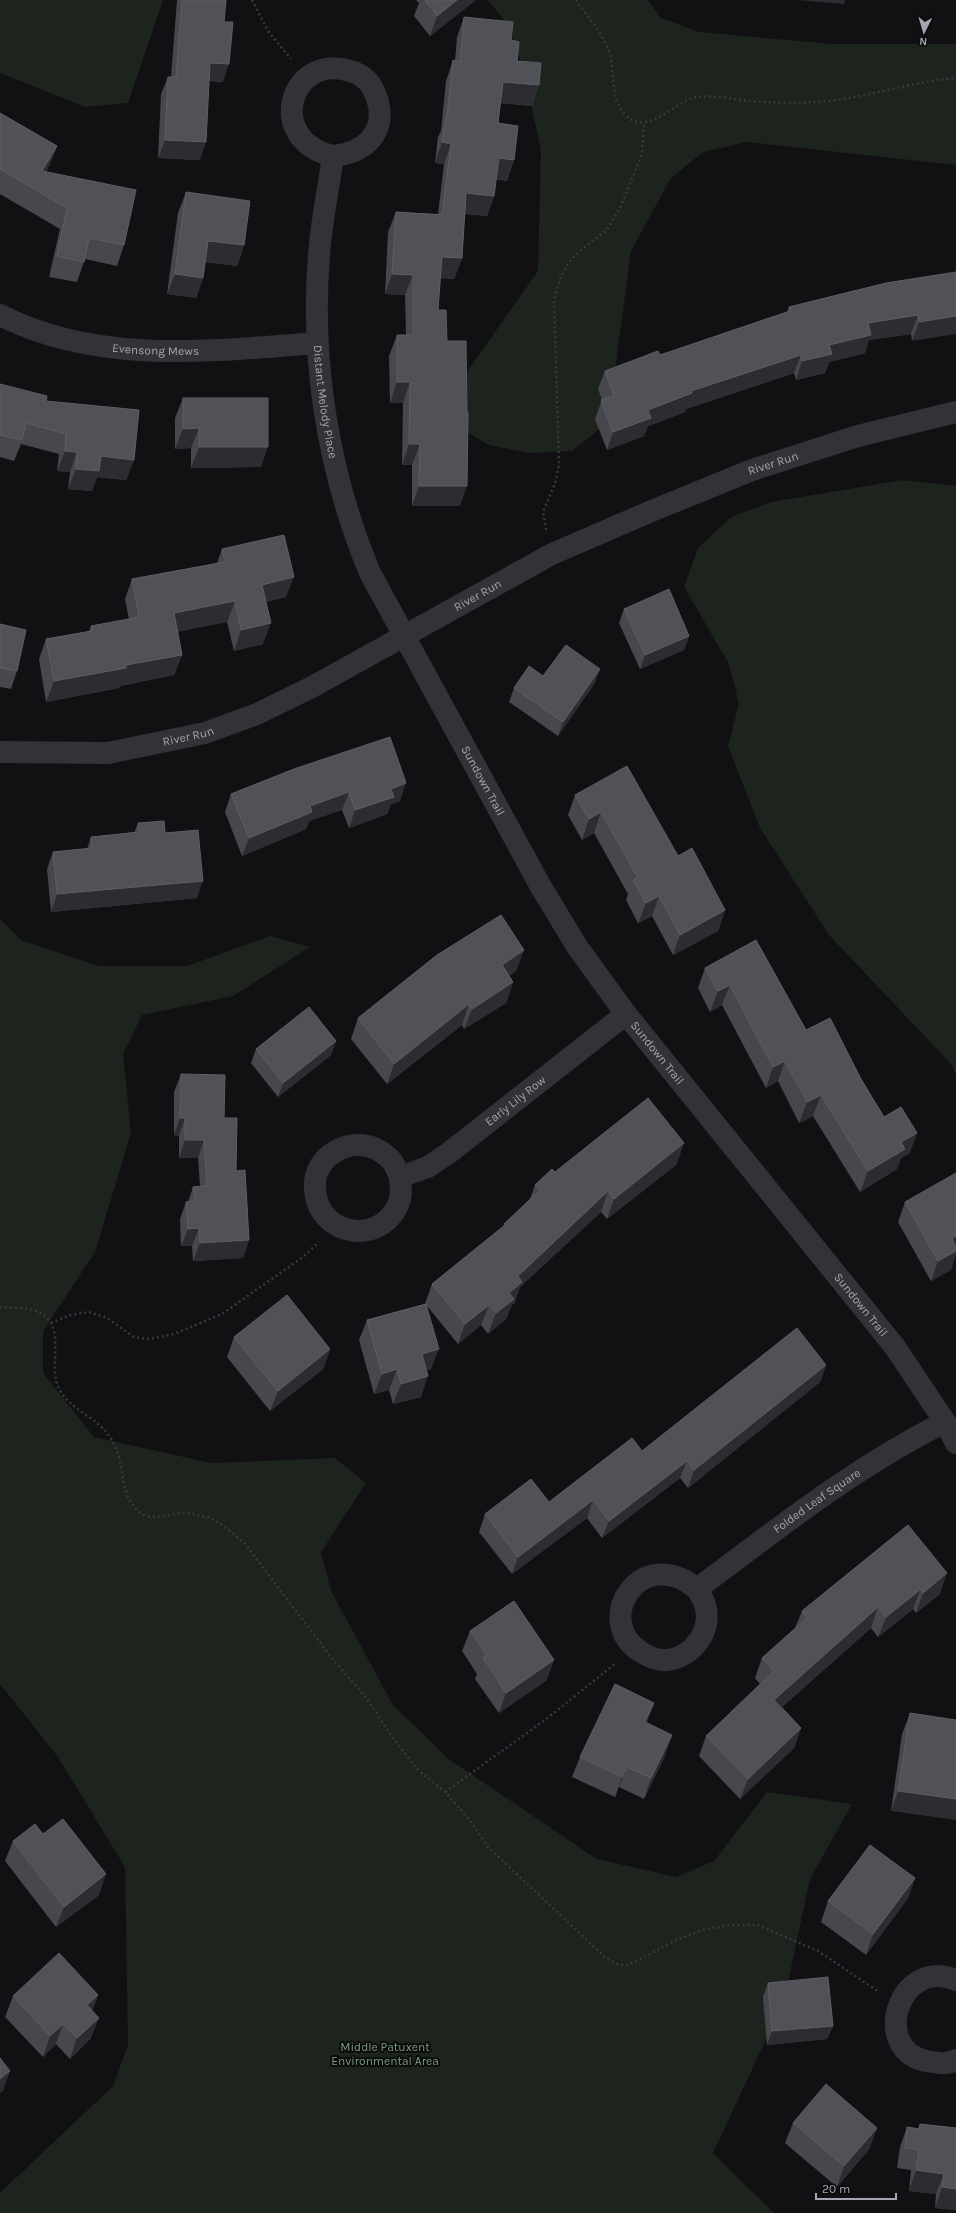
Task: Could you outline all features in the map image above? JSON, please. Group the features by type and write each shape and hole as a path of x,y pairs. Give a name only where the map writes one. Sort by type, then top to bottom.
{"street":[{"path":"340,68 358,73 372,86 379,101 380,116 374,135 362,148 348,155 333,156 318,153 301,140 294,128 291,106 298,87 307,78 322,70 340,68"},
{"name":"Distant Melody Place","path":"333,156 320,244 317,343 329,441 352,529 370,573 403,635"},
{"name":"Evensong Mews","path":"0,314 49,334 85,343 126,348 174,352 317,343"},
{"name":"River Run","path":"0,752 108,753 205,733 264,711 552,554 752,470 858,436 956,412"},
{"name":"Sundown Trail","path":"403,635 540,887 578,948 626,1014 895,1347 945,1422 956,1443"},
{"name":"Early Lily Row","path":"400,1177 428,1167 450,1152 626,1014"},
{"path":"355,1144 375,1147 391,1160 400,1177 400,1197 395,1210 384,1222 368,1230 350,1231 335,1225 323,1215 315,1198 314,1178 323,1160 338,1148 355,1144"},
{"name":"Folded Leaf Square","path":"697,1589 820,1496 872,1462 945,1422"},
{"path":"666,1574 685,1579 697,1589 706,1605 706,1627 699,1642 683,1655 667,1660 650,1658 632,1647 624,1635 620,1620 622,1602 630,1589 641,1580 653,1575 666,1574"},
{"path":"956,1980 939,1976 926,1978 913,1985 905,1992 897,2006 895,2023 899,2039 908,2052 920,2060 940,2064 956,2060"}],"path":[{"path":"252,0 268,31 307,78"},
{"path":"576,0 608,50 613,66 613,89 618,106 630,119 644,122 659,117 696,96 779,102 849,100 912,84 956,78"},
{"path":"552,554 543,512 555,484 559,466 554,300 560,279 569,262 582,249 607,230 621,206 642,154 644,122"},
{"path":"51,1323 70,1315 90,1312 107,1318 134,1337 149,1338 174,1334 222,1314 303,1258 335,1225"},
{"path":"0,1307 33,1310 51,1323 56,1337 54,1376 60,1392 106,1430 115,1445 124,1491 136,1509 146,1516 161,1518 181,1513 207,1517 228,1529 245,1544 335,1662 368,1700 394,1740 418,1770 445,1792 469,1819 488,1847 606,1958 619,1965 629,1965 678,1939 706,1929 732,1924 758,1925 818,1951 870,1985 897,2006"},
{"path":"445,1792 574,1698 608,1671 632,1647"}],"green space":[{"path":"0,0 163,0 128,103 85,107 0,73"},
{"path":"488,0 648,0 661,18 699,32 832,44 956,44 956,165 747,142 703,152 671,178 631,251 608,422 572,451 529,453 489,445 451,423 459,383 538,271 541,149 522,65 507,24"},
{"path":"902,480 956,486 956,1075 952,1065 829,935 760,828 728,746 739,704 729,664 684,587 698,548 731,517 771,502"},
{"name":"Middle Patuxent Environmental Area","path":"0,919 21,940 99,966 187,966 270,936 310,947 233,996 142,1015 123,1054 131,1133 95,1252 43,1331 43,1373 94,1437 211,1463 335,1458 366,1483 321,1552 331,1591 393,1705 450,1760 597,1859 676,1877 714,1861 767,1792 852,1804 810,1879 784,2001 713,2153 774,2213 0,2213 0,2193 113,2086 128,2045 125,1867 58,1757 0,1684"}],"building":[{"path":"182,0 226,0 224,22 233,22 229,64 210,63 206,142 165,140 168,77 176,77"},
{"path":"425,0 457,0 437,16"},
{"path":"464,17 513,22 511,40 519,42 517,61 541,63 539,85 503,82 498,123 518,126 514,160 499,158 494,196 466,193 462,258 442,257 438,310 446,310 447,341 466,341 468,413 467,486 419,486 420,444 409,444 410,382 397,382 397,335 413,335 413,275 392,274 396,212 442,215 451,144 442,142 447,117 453,60 460,62"},
{"path":"0,113 57,146 42,171 136,190 124,245 89,238 84,262 57,256 67,208 0,169"},
{"path":"186,192 250,201 244,245 208,241 203,278 175,274"},
{"path":"956,272 956,316 919,322 918,315 868,323 871,335 829,345 832,354 802,361 801,355 691,391 692,393 648,410 651,418 613,432 601,400 614,396 605,371 658,351 660,355 790,311 789,307 886,283"},
{"path":"0,384 47,396 46,401 139,410 134,460 101,456 99,471 76,469 77,452 65,451 66,434 26,423 22,440 0,435"},
{"path":"183,398 268,398 268,447 199,447 199,428 183,429"},
{"path":"284,535 294,577 262,585 271,623 241,630 235,601 174,613 182,655 126,665 126,668 54,681 46,639 92,631 91,626 139,617 132,579 225,562 222,549"},
{"path":"669,589 689,636 645,655 624,609"},
{"path":"0,624 26,630 17,671 0,668"},
{"path":"566,645 600,669 563,722 514,688 529,666 543,676"},
{"path":"390,737 406,783 391,789 394,797 355,810 349,792 310,806 312,812 249,838 231,794 294,769"},
{"path":"627,766 678,856 692,848 725,910 680,935 659,896 646,903 633,880 638,878 601,812 589,819 575,795"},
{"path":"164,821 165,833 198,830 203,881 57,894 53,852 92,848 91,837 139,832 138,823"},
{"path":"501,915 524,950 502,965 513,982 472,1009 469,1004 394,1064 358,1018 437,955"},
{"path":"756,940 806,1030 830,1018 861,1079 884,1117 901,1107 917,1133 901,1142 905,1149 868,1171 821,1095 807,1102 785,1061 773,1067 730,985 718,991 705,968"},
{"path":"309,1007 336,1041 283,1083 256,1049"},
{"path":"181,1074 225,1075 224,1118 237,1118 236,1171 245,1170 249,1240 200,1243 199,1228 188,1229 186,1202 195,1201 193,1187 207,1186 204,1140 185,1140 185,1118 180,1118"},
{"path":"648,1098 684,1143 614,1199 608,1191 518,1276 522,1282 509,1293 514,1299 496,1313 489,1305 465,1324 432,1284 505,1225 504,1224 540,1190 535,1185 552,1169 555,1172"},
{"path":"956,1173 956,1236 952,1239 956,1247 956,1251 938,1261 905,1202"},
{"path":"287,1295 330,1349 278,1391 234,1337"},
{"path":"426,1304 439,1349 422,1354 428,1376 401,1384 397,1369 382,1374 367,1320"},
{"path":"797,1328 826,1365 694,1470 687,1461 609,1521 593,1500 518,1557 485,1514 531,1479 549,1502 632,1438 642,1451"},
{"path":"908,1525 947,1573 923,1593 921,1589 886,1617 878,1607 774,1700 801,1728 748,1779 706,1736 774,1671 762,1658 807,1618 802,1611"},
{"path":"514,1601 554,1660 506,1693 483,1658 487,1656 470,1631"},
{"path":"615,1684 654,1703 645,1722 672,1735 651,1778 627,1767 622,1777 580,1757"},
{"path":"910,1713 956,1720 956,1799 898,1791"},
{"path":"63,1819 106,1874 64,1907 13,1841 35,1824 43,1834"},
{"path":"870,1845 915,1878 873,1934 828,1901"},
{"path":"59,1953 98,1995 87,2005 99,2018 77,2038 63,2024 50,2036 13,1996"},
{"path":"828,1977 833,2026 772,2031 768,1983"},
{"path":"0,2058 10,2071 0,2079"},
{"path":"826,2084 877,2128 844,2166 793,2123"},
{"path":"920,2124 956,2128 956,2189 942,2187 944,2174 916,2170 919,2150 905,2148 907,2127 919,2129"}]}
